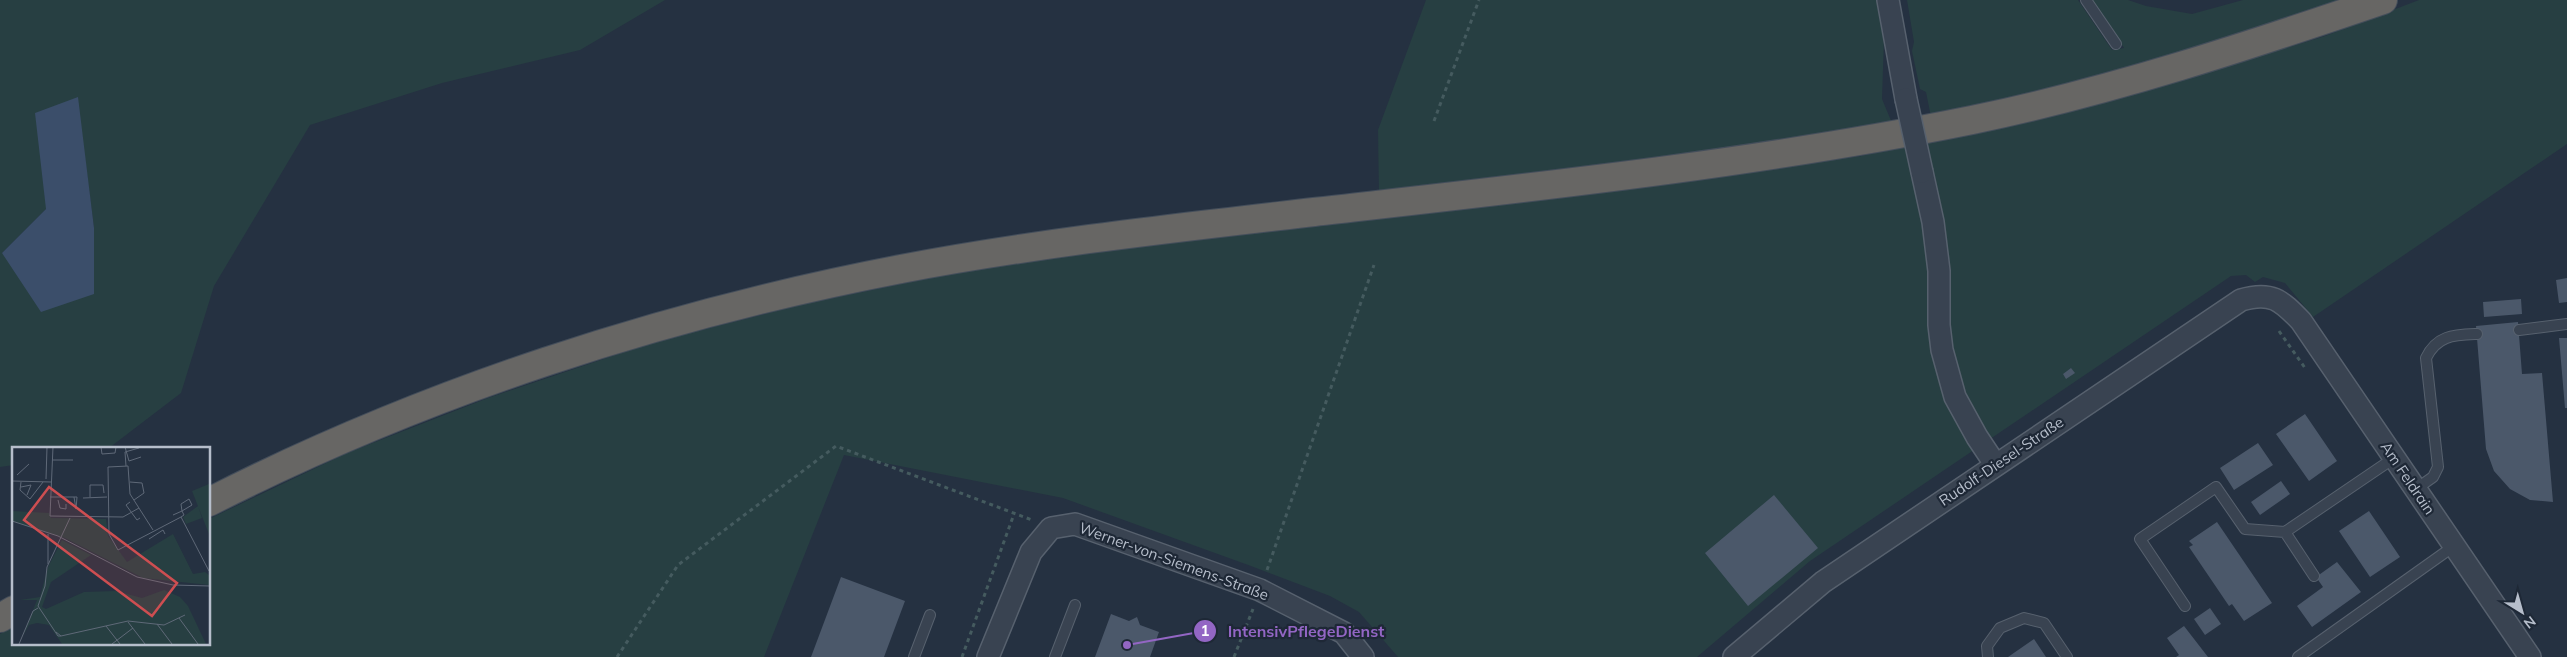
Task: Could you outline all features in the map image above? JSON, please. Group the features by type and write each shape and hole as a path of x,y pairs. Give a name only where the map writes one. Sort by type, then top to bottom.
{"highway":[{"path":"210,502 350,437 464,392 579,352 696,317 806,289 904,268 1154,230 1588,181 1738,161 1869,139 1976,119 2091,92 2265,40 2382,0"},
{"path":"0,618 12,611"}],"street":[{"path":"1888,0 1906,99 1933,222 1939,271 1939,325 1942,350 1955,397 1977,436 1996,464"},
{"name":"Rudolf-Diesel-Straße","path":"1734,657 1823,582 2241,300 2259,294 2282,301"},
{"name":"Am Feldrain","path":"2282,301 2301,321 2530,657"},
{"name":"Werner-von-Siemens-Straße","path":"1051,528 1075,524 1260,590 1344,633 1363,657"},
{"path":"988,657 1031,552 1051,528"}],"lane":[{"path":"2086,0 2116,44"},
{"path":"2519,330 2567,324"},
{"path":"2416,489 2433,477 2438,467 2426,358 2432,346 2452,335 2477,334"},
{"path":"2185,606 2140,539 2216,487 2245,529 2285,532 2394,458"},
{"path":"2285,532 2314,576"},
{"path":"2298,657 2454,546"},
{"path":"1054,657 1075,606"},
{"path":"914,657 930,615"},
{"path":"1988,657 1987,646 2000,628 2024,618 2044,624 2067,657"}],"path":[{"path":"1434,121 1479,0"},
{"path":"1234,657 1260,590 1374,265"},
{"path":"617,657 678,565 836,446 1051,528"},
{"path":"962,657 1014,514"}],"green space":[{"path":"0,0 665,0 580,50 442,83 310,125 214,286 181,393 110,447 12,447 12,465 0,467","holes":["77,97 94,228 94,294 2,253 46,209"]},
{"path":"1426,0 1877,0 1884,38 1882,99 1892,123 1700,155 1379,194 1378,130"},
{"path":"1907,0 2078,0 2112,50 2124,48 2092,0 2128,0 2146,6 2192,14 2243,0 2353,0 2112,76 1931,117 1926,92 1920,89 1912,51 1914,42"},
{"path":"2419,0 2567,0 2567,144 2313,317 2285,283 2263,277 2255,282 2246,275 2231,276 1810,561 1697,657 1398,657 1359,612 1330,596 1251,566 1063,498 844,455 764,657 0,657 0,634 12,627 12,644 210,644 210,519 347,453 488,398 654,342 804,304 969,270 1148,244 1560,198 1861,156 2009,125 2145,91 2325,36"}],"water":[{"path":"78,97 94,228 94,294 41,312 2,253 46,209 35,113"}],"building":[{"path":"2567,278 2567,302 2559,303 2556,280"},
{"path":"2521,299 2522,314 2484,317 2483,302"},
{"path":"2518,322 2522,374 2542,373 2553,502 2530,500 2510,489 2494,471 2486,449 2476,326"},
{"path":"2559,338 2567,338 2567,408 2565,408"},
{"path":"2071,368 2075,373 2066,379 2063,374"},
{"path":"2305,414 2337,461 2309,481 2276,434"},
{"path":"2258,443 2273,465 2234,490 2220,468"},
{"path":"2281,481 2290,494 2260,515 2251,502"},
{"path":"1774,495 1818,548 1748,606 1705,553"},
{"path":"2369,511 2400,557 2370,577 2339,531"},
{"path":"2217,522 2272,603 2244,621 2232,604 2229,606 2189,547 2193,545 2189,541"},
{"path":"2337,562 2361,592 2312,627 2297,606 2323,587 2316,577"},
{"path":"841,577 905,601 884,657 811,657"},
{"path":"2210,608 2221,624 2205,635 2194,619"},
{"path":"1111,614 1129,621 1137,617 1140,625 1159,632 1150,657 1095,657"},
{"path":"2184,626 2208,657 2176,657 2179,655 2167,638"},
{"path":"2034,639 2046,657 2008,657"}],"place":[{"name":"IntensivPflegeDienst","path":"1127,645"}]}
